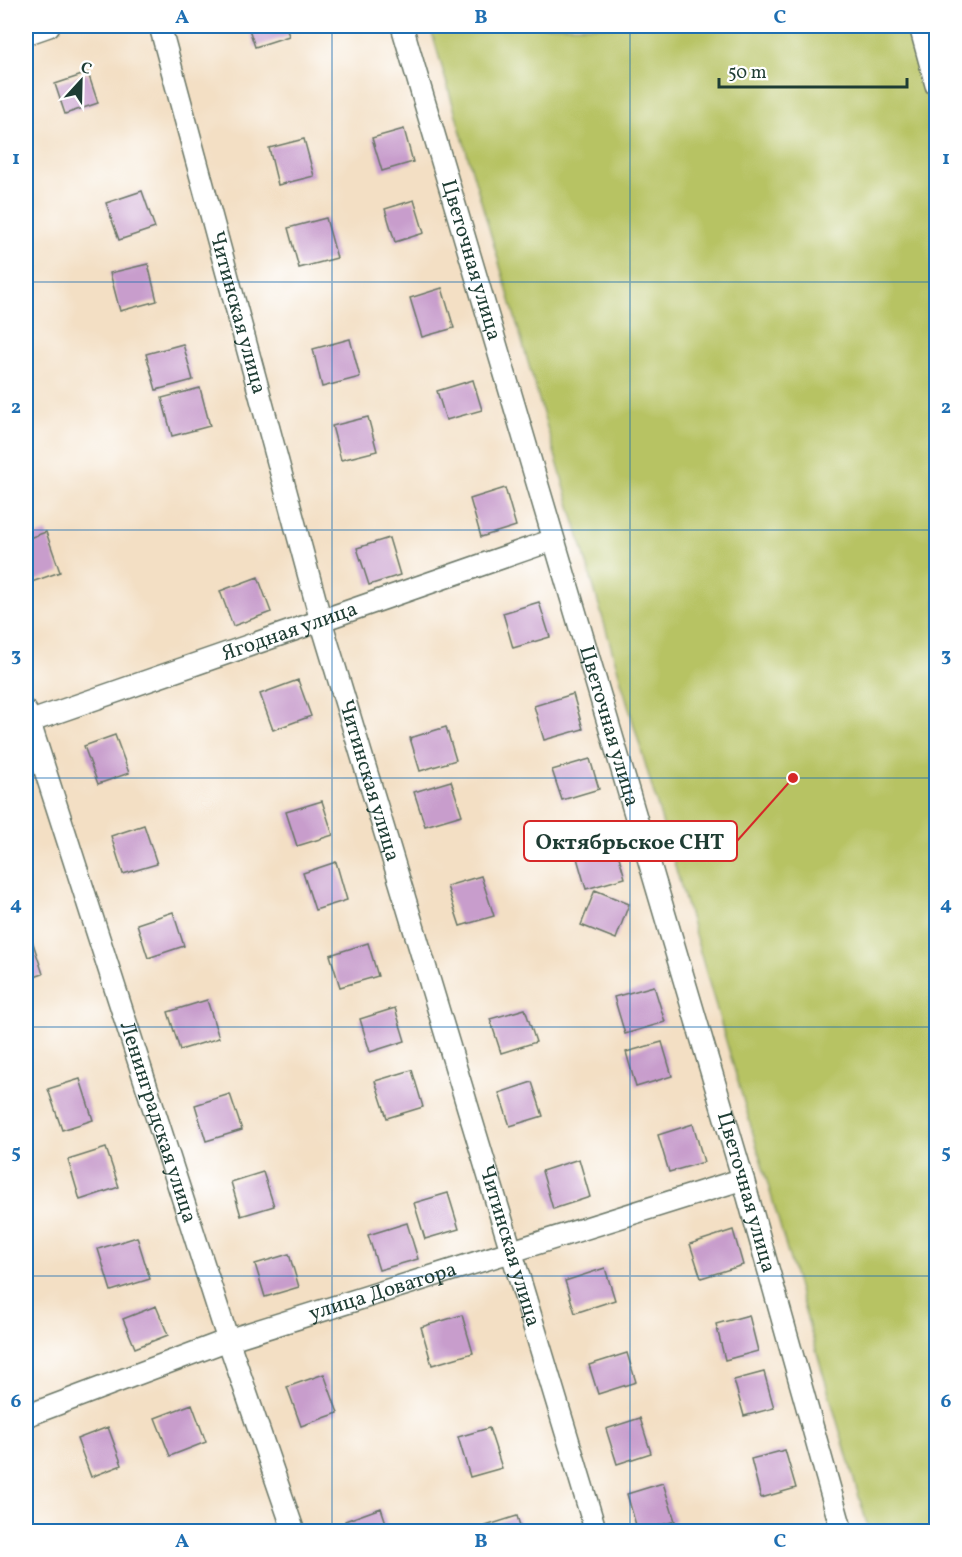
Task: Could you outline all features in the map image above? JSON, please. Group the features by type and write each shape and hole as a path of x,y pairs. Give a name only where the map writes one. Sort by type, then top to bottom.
{"street":[{"path":"26,34 49,26"},
{"name":"Читинская улица","path":"160,26 321,621 596,1532"},
{"name":"Цветочная улица","path":"402,26 743,1179 842,1532"},
{"path":"920,26 936,85"},
{"name":"Ягодная улица","path":"27,719 321,621 434,579 553,540"},
{"name":"Ленинградская улица","path":"27,719 228,1340 294,1532"},
{"name":"улица Доватора","path":"26,1416 228,1340 743,1179"}],"green space":[{"path":"430,26 936,26 936,1531 869,1531"}],"building":[{"path":"248,26 286,26 289,36 255,47"},
{"path":"88,73 98,103 65,114 55,84"},
{"path":"404,129 413,162 382,171 372,138"},
{"path":"304,139 314,176 278,185 269,148"},
{"path":"142,191 155,228 119,240 106,203"},
{"path":"414,200 424,233 395,242 385,209"},
{"path":"326,218 337,258 299,268 288,228"},
{"path":"148,264 157,301 120,311 110,273"},
{"path":"442,288 454,328 422,337 410,298"},
{"path":"350,339 360,377 322,387 313,349"},
{"path":"183,344 193,380 156,390 146,354"},
{"path":"473,380 482,410 446,420 437,391"},
{"path":"200,388 210,426 172,436 162,398"},
{"path":"368,417 377,451 341,460 332,426"},
{"path":"505,488 516,526 481,537 470,499"},
{"path":"46,532 60,572 26,584 26,539"},
{"path":"389,538 400,575 369,585 357,548"},
{"path":"258,577 271,612 233,626 220,591"},
{"path":"539,602 550,637 513,648 503,613"},
{"path":"298,680 311,716 273,730 260,694"},
{"path":"573,694 583,729 544,740 534,706"},
{"path":"446,727 456,760 420,771 410,738"},
{"path":"115,735 129,773 98,784 84,746"},
{"path":"590,759 599,789 562,800 552,770"},
{"path":"451,781 462,815 425,826 414,792"},
{"path":"322,801 333,835 297,846 286,812"},
{"path":"144,825 157,864 123,874 111,836"},
{"path":"614,839 625,878 586,889 575,851"},
{"path":"336,862 347,900 315,910 303,873"},
{"path":"481,876 494,916 460,926 447,886"},
{"path":"595,890 629,904 616,939 581,925"},
{"path":"173,912 184,946 148,958 137,924"},
{"path":"31,937 43,974 26,980 26,939"},
{"path":"368,943 378,976 340,987 330,955"},
{"path":"654,986 665,1022 625,1034 614,997"},
{"path":"207,1000 219,1038 180,1050 168,1012"},
{"path":"395,1008 405,1041 370,1052 360,1019"},
{"path":"525,1009 536,1042 501,1053 490,1019"},
{"path":"662,1042 672,1076 636,1087 626,1052"},
{"path":"412,1070 423,1107 387,1118 375,1081"},
{"path":"80,1079 93,1120 62,1130 48,1089"},
{"path":"532,1082 543,1116 510,1126 499,1093"},
{"path":"230,1094 242,1130 206,1141 195,1105"},
{"path":"693,1124 704,1162 669,1172 658,1135"},
{"path":"106,1148 119,1187 80,1200 68,1160"},
{"path":"579,1159 590,1197 553,1209 542,1171"},
{"path":"263,1172 274,1206 241,1216 231,1182"},
{"path":"448,1193 459,1229 425,1239 414,1203"},
{"path":"407,1223 418,1259 379,1270 368,1235"},
{"path":"733,1230 743,1265 701,1278 690,1244"},
{"path":"137,1237 150,1279 111,1291 98,1249"},
{"path":"289,1254 299,1287 265,1297 255,1264"},
{"path":"605,1268 615,1300 575,1313 565,1281"},
{"path":"156,1306 168,1335 135,1348 123,1319"},
{"path":"462,1315 473,1353 432,1365 421,1327"},
{"path":"749,1315 758,1351 725,1360 716,1324"},
{"path":"627,1353 636,1382 598,1394 589,1365"},
{"path":"764,1372 774,1408 744,1416 734,1380"},
{"path":"324,1374 338,1413 301,1426 287,1387"},
{"path":"192,1404 206,1442 170,1456 155,1418"},
{"path":"640,1418 651,1453 617,1464 606,1429"},
{"path":"108,1427 122,1465 91,1477 77,1439"},
{"path":"489,1428 502,1468 470,1477 458,1437"},
{"path":"785,1450 796,1488 761,1498 751,1459"},
{"path":"663,1483 675,1521 638,1532 627,1494"},
{"path":"381,1508 389,1532 349,1532 345,1521"},
{"path":"517,1516 522,1532 476,1532 476,1529"}],"place":[{"name":"Октябрьское СНТ","path":"793,778"}]}
